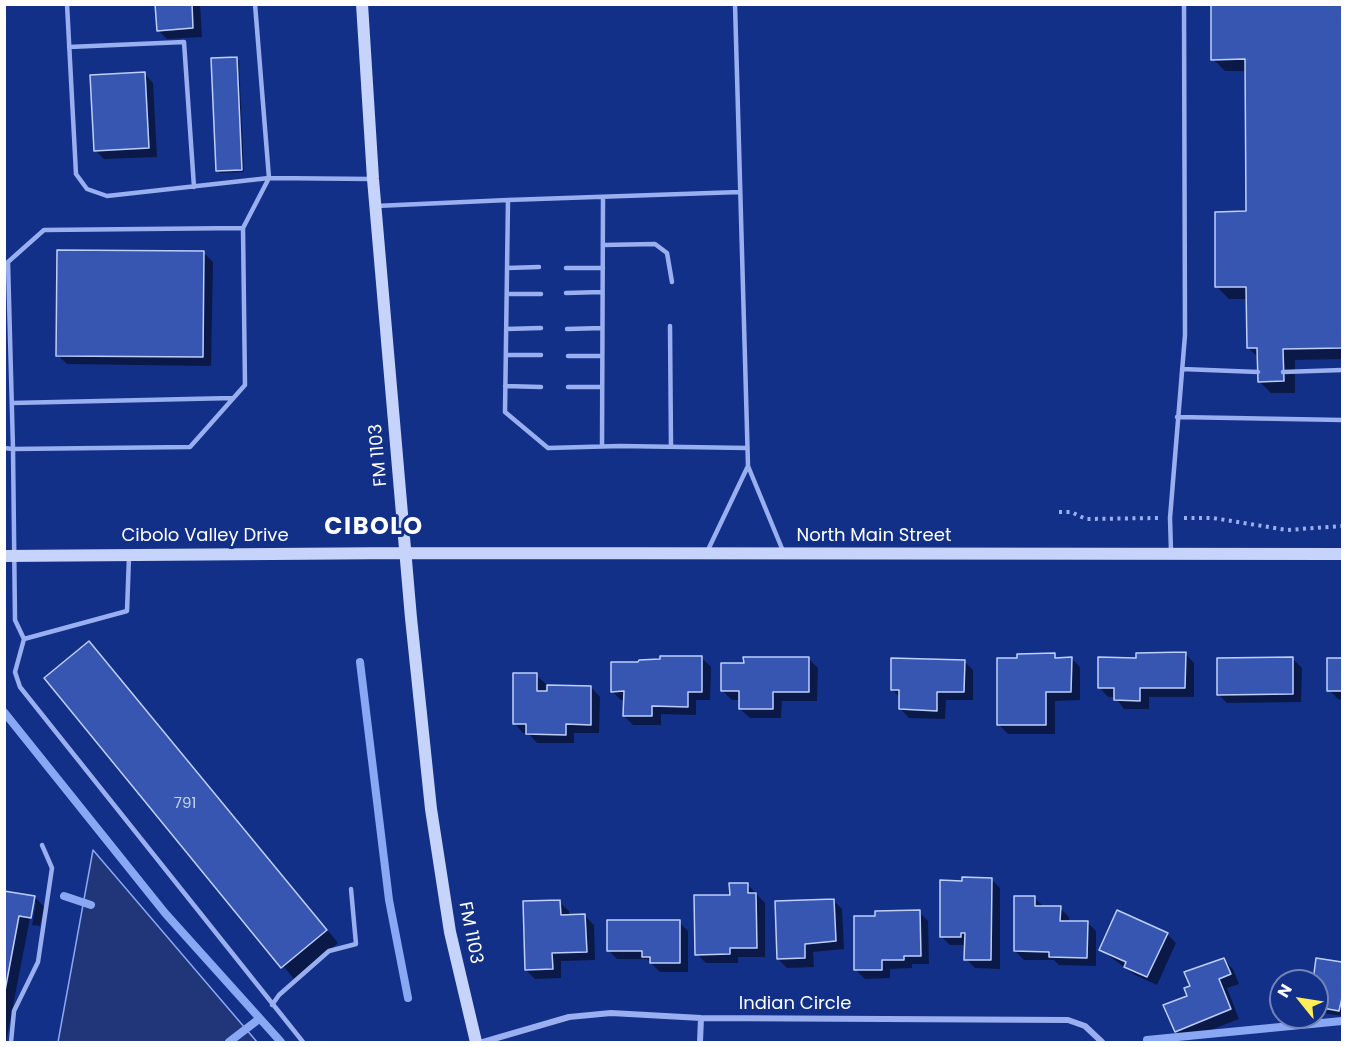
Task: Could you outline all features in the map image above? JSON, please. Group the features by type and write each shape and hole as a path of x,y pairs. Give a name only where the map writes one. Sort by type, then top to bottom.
{"main road":[{"name":"FM 1103","path":"362,4 373,179 405,553 431,808 450,932 476,1042"},
{"name":"North Main Street","path":"405,553 1342,554"},
{"name":"Cibolo Valley Drive","path":"9,556 405,553"}],"street":[{"name":"Indian Circle","path":"483,1042 568,1017 611,1013 701,1018 1068,1020 1085,1026 1102,1042"},
{"path":"700,1042 701,1018"}],"lane":[{"path":"67,4 76,174 87,189 107,196 269,178 373,179"},
{"path":"4,448 190,447 245,385 243,228 269,178 255,4"},
{"path":"735,4 748,466 784,554"},
{"path":"1171,554 1170,518 1185,335 1184,4"},
{"path":"69,47 184,42 194,187"},
{"path":"376,206 740,192"},
{"path":"602,446 603,197"},
{"path":"508,200 505,412 548,448 602,446 747,448"},
{"path":"243,228 44,230 8,262 13,449 9,556 15,620 24,639 15,672 20,687 303,1042"},
{"path":"603,245 655,244 667,253 672,282"},
{"path":"507,268 539,267"},
{"path":"566,268 603,268"},
{"path":"566,293 602,292"},
{"path":"507,294 540,294"},
{"path":"670,326 670,447"},
{"path":"506,329 541,328"},
{"path":"567,329 602,328"},
{"path":"506,355 541,355"},
{"path":"568,356 602,356"},
{"path":"1182,369 1258,372"},
{"path":"1283,372 1342,370"},
{"path":"505,386 541,387"},
{"path":"568,387 602,387"},
{"path":"12,403 233,398"},
{"path":"1177,417 1342,420"},
{"path":"706,553 748,466"},
{"path":"24,639 127,611 130,554"},
{"path":"11,1042 14,1011 38,962 42,938 52,868 42,845"},
{"path":"272,1005 279,995 329,951 357,944 351,889"}],"path":[{"path":"1059,512 1071,512 1086,519 1213,518 1287,530 1342,526"}],"water":[{"path":"93,850 257,1042 58,1042"}],"building":[{"path":"155,4 192,4 193,28 157,31"},
{"path":"1211,4 1342,4 1342,348 1283,349 1284,381 1258,382 1257,348 1247,348 1246,287 1215,287 1215,212 1246,211 1245,59 1211,60"},
{"path":"237,57 242,170 216,171 211,58"},
{"path":"145,72 149,148 94,151 90,75"},
{"path":"57,250 204,251 203,357 56,356"},
{"path":"89,641 327,930 281,968 44,678"},
{"path":"1186,652 1185,688 1140,688 1140,701 1114,700 1114,688 1098,688 1098,657 1136,658 1136,653"},
{"path":"1055,653 1055,658 1072,657 1071,692 1046,692 1046,725 997,725 997,658 1017,658 1017,654"},
{"path":"660,656 702,656 702,692 688,692 688,707 652,706 652,716 623,716 624,691 611,692 611,662 638,662 639,660 660,659"},
{"path":"743,657 809,657 809,692 773,692 773,709 739,709 739,691 721,691 721,663 744,663"},
{"path":"1293,657 1293,694 1217,695 1217,658"},
{"path":"891,658 965,660 964,692 937,692 937,711 899,709 899,690 891,690"},
{"path":"1327,658 1342,658 1342,691 1327,691"},
{"path":"513,673 537,673 537,691 547,691 547,685 591,686 591,725 566,724 566,735 526,734 526,724 513,724"},
{"path":"962,877 992,878 991,960 964,960 965,933 961,933 961,937 940,937 940,880 962,881"},
{"path":"729,883 748,883 748,893 756,893 757,948 730,948 730,954 695,955 694,895 730,895"},
{"path":"4,891 35,896 31,918 19,916 4,996"},
{"path":"1014,896 1035,896 1035,906 1061,906 1060,921 1088,921 1087,958 1049,957 1049,952 1014,951"},
{"path":"834,899 836,941 805,944 805,958 777,959 775,901"},
{"path":"560,900 561,915 585,914 587,952 552,953 553,969 525,970 523,901"},
{"path":"920,910 921,956 904,956 904,960 882,960 882,970 854,970 854,916 875,916 875,911"},
{"path":"1117,910 1168,933 1147,977 1124,967 1126,962 1099,950"},
{"path":"607,920 680,920 680,963 650,963 650,957 642,957 642,951 607,951"},
{"path":"1224,958 1231,974 1219,979 1231,1009 1175,1032 1163,1005 1187,996 1184,988 1190,986 1184,972"},
{"path":"1316,958 1342,962 1342,998 1339,1011 1329,1009 1329,969 1315,969"}],"waterway":[{"path":"360,662 389,900 408,998"},
{"path":"4,712 165,913 281,1042"},
{"path":"64,896 91,905"},
{"path":"229,1042 259,1019"},
{"path":"1147,1040 1342,1021"}],"district":[{"name":"CIBOLO","path":"374,528"}]}
